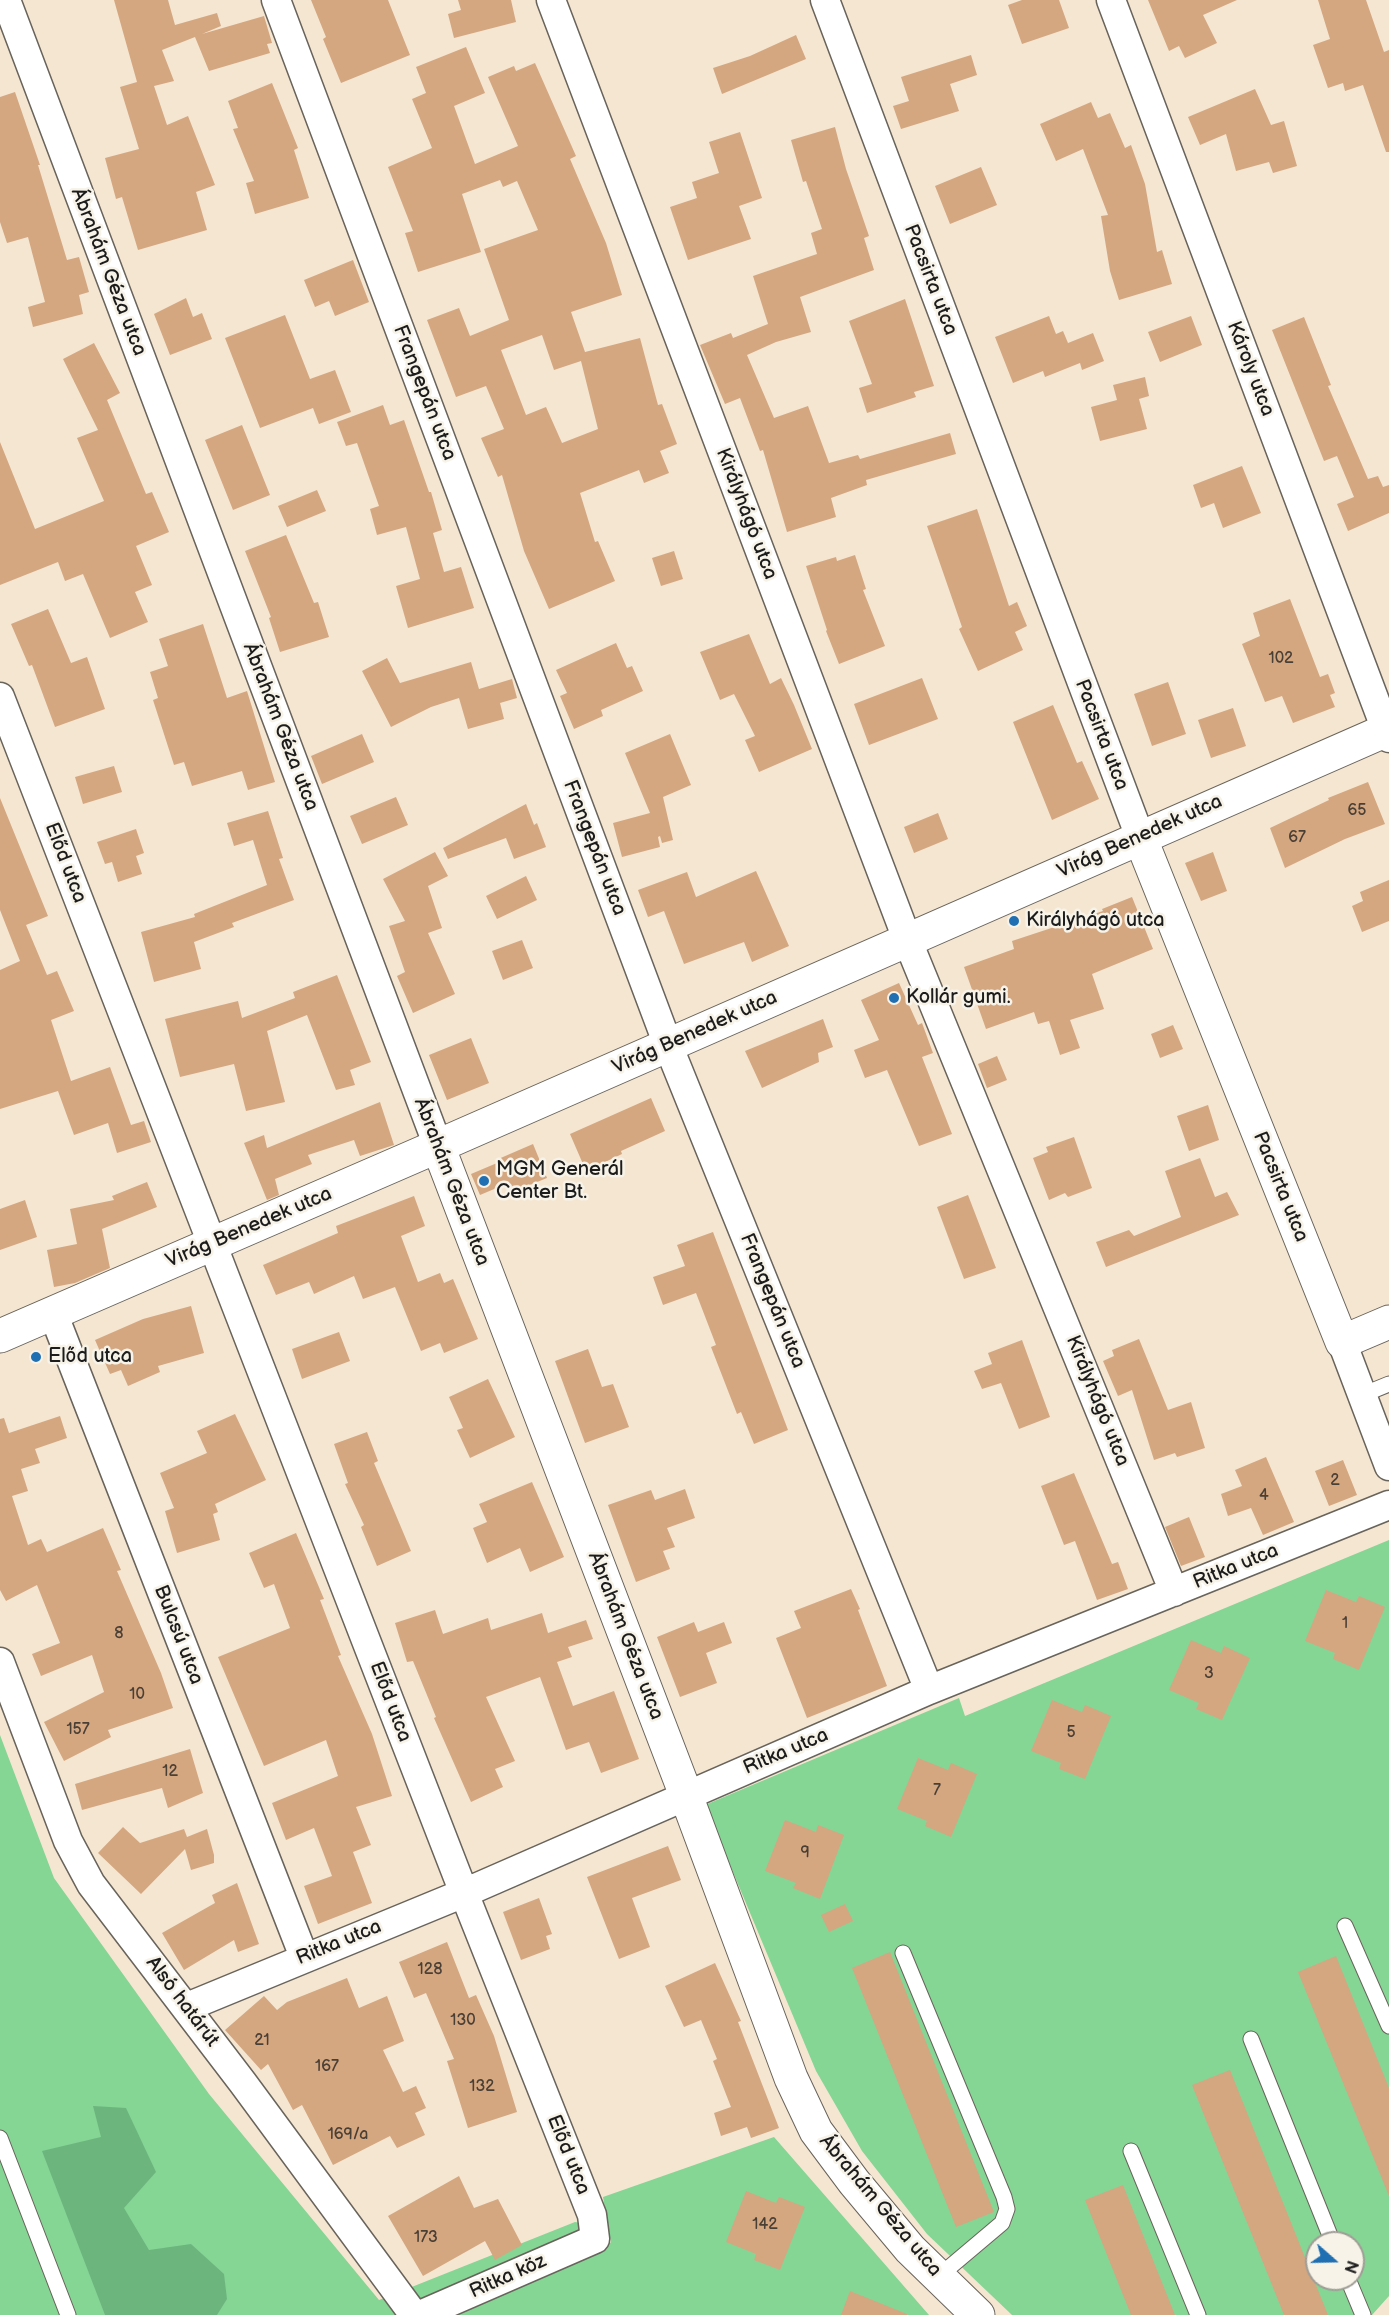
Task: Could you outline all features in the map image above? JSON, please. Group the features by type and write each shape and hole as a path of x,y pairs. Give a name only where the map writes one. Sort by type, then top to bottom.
{"street":[{"name":"Ábrahám Géza utca","path":"6,0 791,2078 816,2131 861,2190 910,2249 978,2315"},
{"name":"Frangepán utca","path":"276,0 668,1044 929,1690"},
{"name":"Királyhágó utca","path":"551,0 907,939 1174,1593"},
{"name":"Pacsirta utca","path":"825,0 1140,837 1342,1342 1389,1466"},
{"name":"Károly utca","path":"1111,0 1388,732"},
{"name":"Előd utca","path":"0,697 464,1893 592,2215 596,2238"},
{"name":"Virág Benedek utca","path":"0,1336 1140,837 1388,732"},
{"name":"Bulcsú utca","path":"53,1313 304,1957"},
{"path":"1342,1342 1389,1322"},
{"name":"Ritka utca","path":"187,2007 464,1893 929,1690 1389,1505"},
{"name":"Alsó határút","path":"0,1662 78,1863 91,1884 187,2007 414,2315"},
{"name":"Ritka köz","path":"420,2315 596,2238"}],"lane":[{"path":"1362,1395 1389,1384"},
{"path":"1345,1926 1389,2026"},
{"path":"903,1953 1007,2209 1002,2223 938,2277"},
{"path":"1251,2038 1328,2231"},
{"path":"0,2138 68,2315"},
{"path":"1131,2151 1197,2315"},
{"path":"1353,2291 1363,2315"}],"green space":[{"path":"1389,1540 1389,2296 1372,2315 1012,2315 927,2234 862,2151 816,2071 705,1805 959,1698 965,1716"},
{"path":"0,1735 54,1878 209,2094 379,2300 575,2222 587,2224 611,2243 603,2197 774,2137 929,2315 0,2315"},
{"path":"93,2106 126,2108 156,2172 124,2208 149,2250 191,2244 224,2274 227,2299 217,2315 105,2315 42,2151 101,2137"}],"building":[{"path":"114,0 168,0 175,25 217,13 221,26 202,34 264,16 272,43 267,44 270,53 209,71 195,37 162,50 174,81 154,86 167,125 188,116 215,185 196,192 207,230 138,250 122,197 116,199 105,158 139,149 120,87 137,82"},
{"path":"311,0 388,0 410,55 341,83 323,39 326,37"},
{"path":"458,0 511,0 516,22 454,38 448,14 461,10"},
{"path":"1022,0 1059,0 1069,28 1022,44 1008,5"},
{"path":"1148,0 1237,0 1203,15 1217,43 1185,58 1179,46 1169,51"},
{"path":"1318,0 1366,0 1384,52 1389,50 1389,152 1386,152 1363,85 1345,91 1343,83 1328,88 1313,45 1330,39"},
{"path":"796,35 806,59 722,94 713,68 750,56"},
{"path":"466,47 485,93 454,106 475,164 518,146 488,77 514,66 516,71 535,63 576,156 570,159 606,243 622,295 571,312 585,352 640,338 658,405 662,404 677,444 660,451 669,473 644,483 639,470 580,493 595,542 598,541 615,581 549,609 524,551 502,475 498,477 481,438 504,429 486,386 456,397 427,320 459,308 470,336 509,320 484,249 538,230 517,181 503,187 500,180 462,194 481,252 418,272 405,233 413,231 388,167 432,148 412,99 426,93 416,67","holes":["542,335 554,370 581,361 598,429 562,443 546,407 526,415 501,350"]},
{"path":"971,55 977,75 950,84 959,111 901,129 893,106 909,101 901,77"},
{"path":"272,83 298,148 294,150 309,198 255,214 246,183 254,181 233,129 238,128 228,101"},
{"path":"1255,89 1271,125 1284,121 1297,166 1273,173 1269,162 1236,171 1226,134 1200,145 1188,117"},
{"path":"15,92 40,165 38,165 67,260 79,257 89,292 79,295 83,314 33,327 28,307 45,302 28,237 7,243 0,222 0,97"},
{"path":"1091,102 1098,118 1110,113 1125,148 1131,145 1145,184 1157,252 1162,250 1172,284 1119,300 1110,271 1101,216 1108,215 1083,149 1056,161 1040,124"},
{"path":"835,127 846,169 869,236 864,238 874,270 800,297 811,332 776,342 747,355 774,418 808,406 829,463 858,455 860,459 950,433 956,454 866,480 867,485 831,498 836,517 787,532 763,450 760,451 740,398 725,404 700,345 731,333 733,338 768,324 753,276 817,254 811,233 822,229 806,181 803,182 791,140"},
{"path":"740,132 762,198 739,206 751,239 688,260 670,207 697,198 692,182 719,173 709,142"},
{"path":"981,167 997,205 950,224 935,186"},
{"path":"353,260 369,302 335,316 329,301 315,307 304,280"},
{"path":"186,298 193,317 202,313 212,339 170,355 154,314"},
{"path":"905,299 934,386 914,392 916,397 867,413 859,388 872,384 849,321"},
{"path":"285,315 310,379 335,370 351,412 319,424 313,408 260,428 225,338"},
{"path":"1049,316 1056,334 1063,331 1068,343 1093,333 1104,361 1082,370 1080,363 1045,377 1043,371 1013,383 995,337"},
{"path":"1191,316 1202,345 1160,362 1148,332"},
{"path":"1304,317 1331,385 1328,386 1368,479 1378,476 1383,487 1389,485 1389,513 1348,531 1337,504 1354,497 1337,456 1324,461 1272,330"},
{"path":"94,343 120,393 107,400 146,494 152,492 169,532 136,546 152,585 135,592 148,622 110,638 83,574 65,581 58,562 0,585 0,442 35,529 104,501 77,438 98,430 63,359"},
{"path":"1145,377 1149,396 1139,399 1147,429 1100,441 1091,407 1117,400 1113,385"},
{"path":"383,405 390,425 404,420 429,492 431,492 442,530 433,533 444,572 461,567 474,608 408,628 396,586 420,579 406,527 377,535 370,509 379,506 357,443 346,446 337,422"},
{"path":"242,425 270,495 233,510 205,440"},
{"path":"1242,466 1261,513 1223,528 1214,503 1201,508 1193,485"},
{"path":"317,490 326,511 287,527 278,506"},
{"path":"977,509 1009,606 1017,602 1027,626 1015,632 1023,650 978,671 959,629 962,627 927,526"},
{"path":"286,535 314,603 318,602 329,637 280,652 269,618 271,617 245,551"},
{"path":"674,551 683,579 661,586 652,558"},
{"path":"855,555 866,589 863,590 885,646 839,664 806,566 836,557 837,561"},
{"path":"1290,599 1320,677 1328,674 1335,693 1330,695 1335,707 1293,723 1282,696 1265,702 1242,644 1260,636 1253,613"},
{"path":"48,609 71,663 87,657 105,709 55,727 32,665 29,666 11,624"},
{"path":"203,624 227,698 247,691 275,782 248,790 242,771 192,786 184,762 174,765 153,700 158,698 150,672 168,666 159,639"},
{"path":"749,634 770,684 781,678 812,749 759,772 745,740 755,736 734,694 720,700 700,652"},
{"path":"616,643 627,668 632,666 643,691 601,710 603,716 574,729 560,696 567,693 556,670"},
{"path":"387,658 400,683 471,662 479,689 512,679 517,698 500,703 504,719 468,729 459,698 431,707 391,727 362,671"},
{"path":"922,678 938,719 869,745 854,704"},
{"path":"1168,682 1186,734 1152,746 1134,694"},
{"path":"1053,705 1077,763 1082,761 1099,799 1052,820 1013,722"},
{"path":"1233,708 1246,746 1211,758 1198,720"},
{"path":"362,734 374,762 322,784 311,756"},
{"path":"670,734 691,785 663,797 673,840 662,843 660,836 658,837 660,847 622,857 613,823 650,813 625,753"},
{"path":"114,766 122,792 83,804 75,777"},
{"path":"1368,782 1385,824 1345,839 1285,868 1270,828 1329,800 1328,798"},
{"path":"396,797 408,825 362,844 350,816"},
{"path":"0,798 48,916 26,925 47,975 57,971 74,1011 51,1020 71,1081 110,1067 131,1125 144,1121 151,1142 117,1153 108,1123 74,1135 58,1091 0,1109 0,970 20,961 0,910"},
{"path":"526,804 534,825 537,823 546,847 514,859 506,838 448,859 443,848"},
{"path":"268,811 283,858 279,859 294,900 232,923 234,927 194,942 201,969 154,982 141,932 195,917 194,914 267,885 253,840 234,846 227,823"},
{"path":"938,813 948,839 914,853 904,827"},
{"path":"136,829 144,853 136,856 142,874 118,882 112,862 105,864 97,842"},
{"path":"435,852 448,876 428,886 442,928 428,933 455,994 413,1013 397,976 405,972 389,926 405,921 383,879"},
{"path":"1213,852 1227,891 1201,901 1185,863"},
{"path":"756,871 789,946 752,962 744,942 684,964 664,911 648,917 638,890 687,872 696,897"},
{"path":"526,876 537,900 497,919 486,896"},
{"path":"1389,880 1389,921 1362,932 1352,906 1363,901 1360,892"},
{"path":"1132,897 1153,949 1092,974 1104,1009 1070,1020 1080,1048 1060,1055 1049,1021 1038,1024 1034,1012 986,1029 964,967 1014,949 1012,941 1103,911 1102,909"},
{"path":"522,940 533,968 503,980 492,951"},
{"path":"337,975 371,1062 350,1070 355,1085 336,1090 307,1015 267,1031 285,1102 246,1111 234,1064 180,1077 165,1019 238,1001 242,1018 295,998 293,992"},
{"path":"899,983 918,1025 922,1023 933,1053 922,1057 952,1134 919,1146 887,1070 865,1078 854,1050 879,1040 861,1000"},
{"path":"823,1019 833,1047 818,1053 819,1062 762,1088 745,1051"},
{"path":"1173,1025 1183,1049 1160,1058 1151,1034"},
{"path":"471,1038 489,1083 447,1100 429,1055"},
{"path":"997,1056 1007,1080 987,1088 978,1064"},
{"path":"651,1098 665,1131 621,1151 622,1154 586,1171 570,1134"},
{"path":"380,1102 394,1145 360,1156 354,1140 308,1155 312,1164 275,1179 279,1195 267,1200 244,1143 264,1135 267,1148"},
{"path":"1208,1105 1219,1140 1189,1151 1177,1116"},
{"path":"1074,1137 1092,1188 1068,1197 1065,1193 1049,1200 1033,1158 1048,1152 1046,1147"},
{"path":"533,1144 547,1178 510,1193 506,1184 480,1195 471,1174"},
{"path":"1200,1158 1215,1197 1227,1192 1239,1215 1106,1267 1096,1242 1129,1230 1134,1236 1181,1217 1165,1171"},
{"path":"147,1182 157,1207 102,1229 110,1268 75,1283 54,1287 47,1250 77,1244 70,1209 114,1200 112,1196"},
{"path":"968,1195 996,1268 964,1279 937,1207"},
{"path":"414,1196 425,1226 401,1236 418,1282 440,1273 444,1283 453,1279 478,1339 444,1353 440,1343 421,1351 395,1287 363,1299 354,1276 314,1294 309,1282 276,1295 263,1265 338,1233 336,1226"},
{"path":"25,1200 37,1237 0,1250 0,1209"},
{"path":"713,1232 788,1430 754,1444 741,1412 737,1414 711,1347 716,1345 696,1293 663,1305 653,1277 685,1266 677,1245"},
{"path":"191,1306 204,1353 158,1366 160,1372 128,1386 121,1370 110,1374 95,1340 143,1319"},
{"path":"339,1332 350,1361 302,1379 292,1349"},
{"path":"1139,1339 1168,1410 1191,1402 1205,1448 1177,1457 1175,1453 1154,1460 1132,1390 1118,1396 1103,1361 1114,1356 1112,1350"},
{"path":"1022,1340 1050,1417 1019,1429 1001,1383 982,1389 974,1371 992,1364 988,1353"},
{"path":"588,1349 602,1387 613,1384 629,1427 585,1443 555,1361"},
{"path":"488,1379 515,1437 470,1458 457,1430 463,1428 449,1397"},
{"path":"235,1414 266,1480 215,1504 218,1512 213,1514 220,1540 177,1553 165,1511 174,1508 160,1473 207,1453 197,1431"},
{"path":"60,1416 67,1438 35,1449 40,1463 21,1469 28,1491 12,1496 28,1545 41,1539 47,1552 103,1528 121,1570 117,1571 161,1673 173,1708 108,1730 111,1737 64,1761 44,1722 104,1692 92,1655 41,1676 32,1654 60,1643 37,1585 6,1601 0,1590 0,1419 4,1418 9,1433"},
{"path":"367,1432 378,1461 374,1463 411,1551 377,1566 361,1527 364,1525 345,1484 348,1483 334,1444"},
{"path":"1266,1457 1294,1522 1263,1535 1251,1508 1228,1516 1221,1494 1242,1486 1235,1470"},
{"path":"1343,1460 1357,1495 1329,1506 1315,1471"},
{"path":"1074,1473 1112,1564 1118,1562 1128,1589 1097,1600 1075,1541 1064,1545 1041,1486"},
{"path":"532,1482 564,1557 530,1572 520,1548 487,1563 473,1528 487,1522 479,1504"},
{"path":"685,1489 695,1518 667,1528 675,1547 663,1551 670,1569 636,1582 608,1505 651,1490 655,1500"},
{"path":"1189,1517 1205,1557 1181,1566 1165,1527"},
{"path":"296,1533 324,1599 320,1600 341,1655 338,1656 372,1734 392,1796 356,1807 371,1845 353,1852 372,1903 318,1924 304,1886 332,1876 314,1828 286,1840 272,1803 338,1776 326,1740 264,1766 218,1657 290,1628 274,1584 264,1588 249,1553"},
{"path":"851,1589 887,1686 807,1718 776,1638 801,1628 794,1611"},
{"path":"1326,1590 1356,1602 1359,1596 1385,1607 1359,1670 1333,1659 1335,1653 1305,1641"},
{"path":"435,1610 443,1634 488,1618 491,1630 542,1613 548,1633 586,1620 593,1639 568,1647 572,1657 557,1662 573,1706 614,1691 639,1759 601,1773 589,1742 566,1750 540,1677 486,1697 515,1761 495,1769 503,1787 471,1802 434,1718 436,1717 413,1661 407,1662 395,1623"},
{"path":"694,1622 698,1632 724,1622 732,1643 706,1653 717,1683 680,1697 657,1637"},
{"path":"1191,1640 1221,1653 1224,1646 1250,1658 1222,1720 1196,1709 1199,1703 1169,1690"},
{"path":"1052,1700 1082,1712 1085,1705 1111,1716 1085,1779 1059,1769 1061,1763 1031,1751"},
{"path":"190,1749 203,1793 168,1808 162,1788 82,1810 75,1784"},
{"path":"918,1758 948,1770 951,1763 977,1774 951,1837 925,1826 927,1821 897,1809"},
{"path":"785,1820 816,1832 818,1825 844,1835 820,1899 793,1888 796,1883 765,1871"},
{"path":"123,1827 140,1843 184,1829 187,1837 207,1829 214,1863 191,1870 185,1849 141,1894 98,1853"},
{"path":"668,1846 681,1880 632,1898 650,1947 619,1959 587,1877"},
{"path":"237,1883 259,1944 238,1952 234,1940 184,1970 162,1933 215,1903 212,1895"},
{"path":"539,1898 552,1934 546,1936 550,1949 521,1960 503,1912"},
{"path":"845,1904 853,1921 829,1932 821,1915"},
{"path":"447,1942 469,1998 476,1995 494,2036 517,2112 468,2128 447,2061 454,2059 426,1993 414,1998 399,1962"},
{"path":"890,1952 994,2212 956,2227 852,1968"},
{"path":"1336,1956 1389,2088 1389,2196 1298,1972"},
{"path":"715,1963 741,2021 738,2022 779,2128 751,2138 747,2127 721,2136 714,2113 731,2107 713,2061 717,2059 701,2020 684,2027 665,1986"},
{"path":"347,1978 359,2008 387,1996 404,2041 383,2050 403,2092 416,2086 426,2108 415,2113 425,2135 397,2148 390,2136 333,2165 302,2105 293,2110 268,2064 261,2070 225,2030 264,1996 277,2010 287,2002"},
{"path":"1230,2070 1305,2258 1305,2291 1318,2291 1328,2315 1284,2315 1192,2085"},
{"path":"459,2176 474,2208 498,2199 522,2245 495,2260 485,2241 423,2276 388,2216"},
{"path":"1123,2185 1175,2315 1131,2315 1085,2200"},
{"path":"746,2191 776,2203 779,2197 805,2207 780,2270 754,2260 756,2254 726,2242"},
{"path":"850,2291 907,2314 907,2315 841,2315"}],"place":[{"name":"Királyhágó utca","path":"1014,921"},
{"name":"Kollár gumi.","path":"894,998"},
{"name":"MGM Generál Center Bt.","path":"484,1181"},
{"name":"Előd utca","path":"36,1357"}]}
